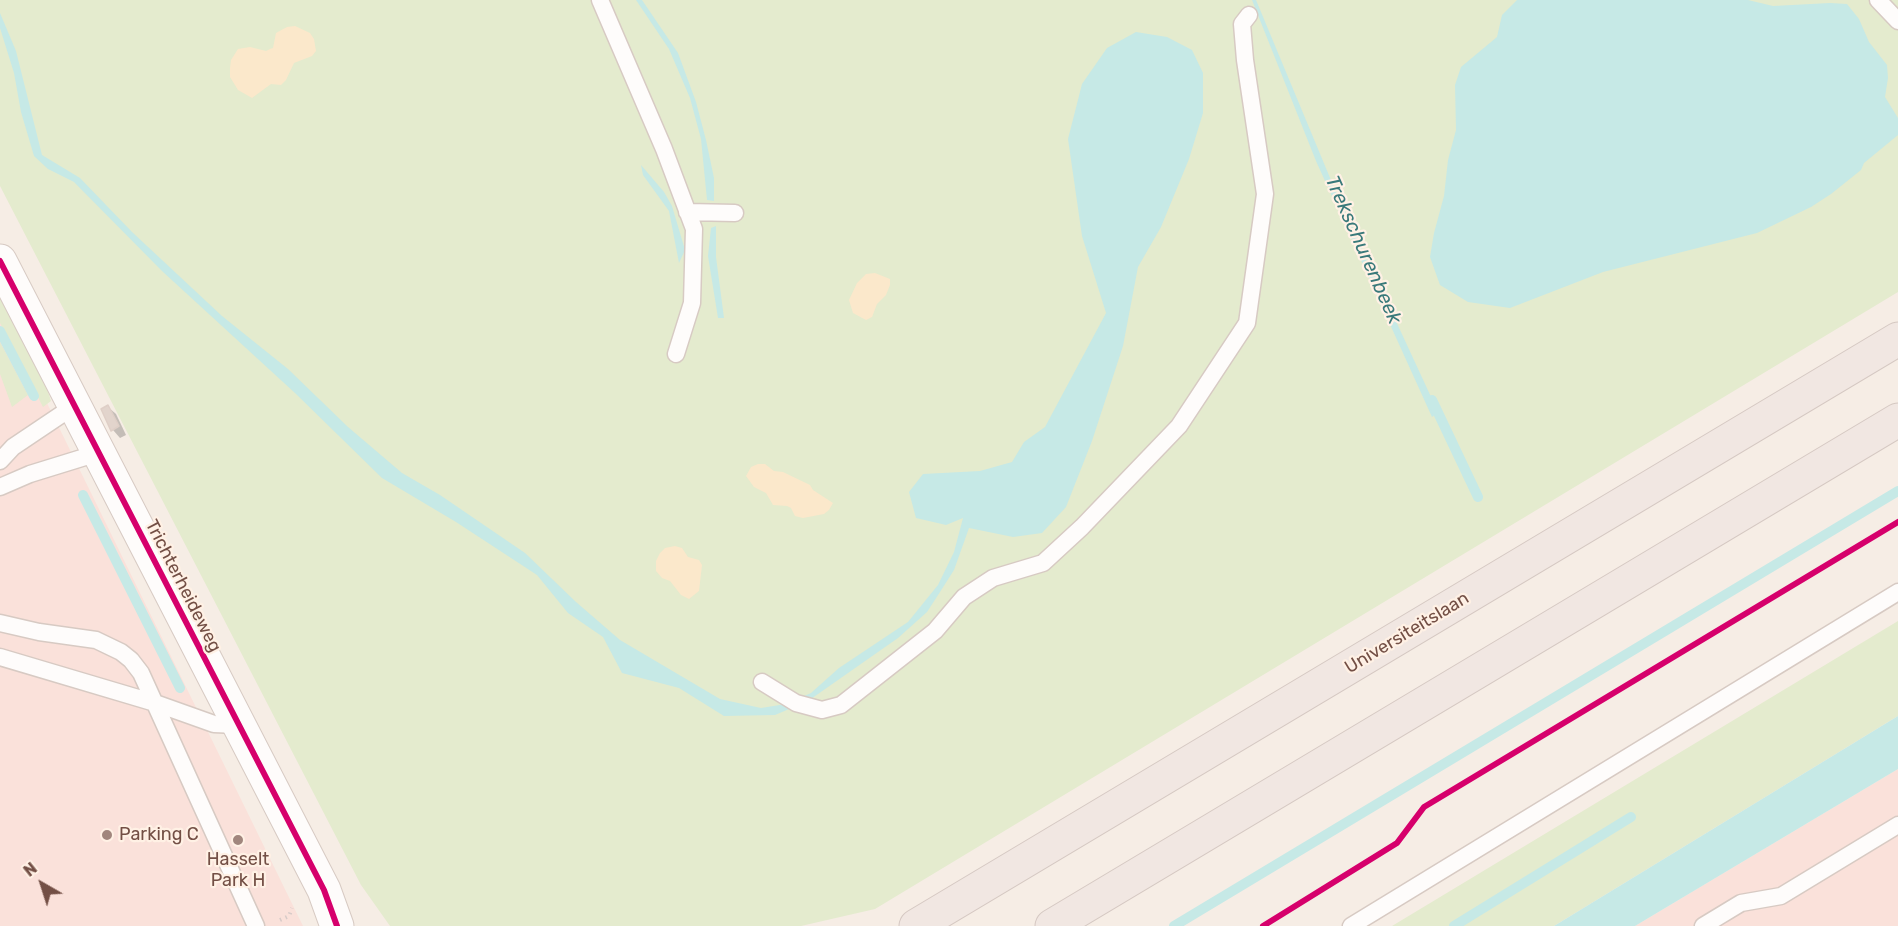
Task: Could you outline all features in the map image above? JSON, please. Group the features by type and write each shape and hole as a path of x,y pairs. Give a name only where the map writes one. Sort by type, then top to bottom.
{"highway":[{"name":"Universiteitslaan","path":"916,926 1898,339"},
{"path":"1052,926 1898,420"}],"street":[{"name":"Trichterheideweg","path":"0,261 324,890 338,926"},
{"name":"Trichterheideweg","path":"324,890 357,926"}],"lane":[{"path":"600,0 664,149 694,229 692,303 676,354"},
{"path":"1878,0 1898,21"},
{"path":"762,682 796,703 822,710 841,705 935,631 964,597 993,578 1043,563 1082,527 1179,426 1247,323 1265,194 1244,48 1242,24 1249,15"},
{"path":"687,212 735,213"},
{"path":"0,461 13,447 75,406"},
{"path":"0,487 30,474 98,453"},
{"path":"1351,926 1898,592"},
{"path":"0,623 39,632 96,640 109,645 131,660 141,673 256,926"},
{"path":"0,657 154,703 214,724 237,725"},
{"path":"1702,926 1741,903 1781,896 1898,825"}],"shaded area":[{"path":"0,307 303,926 0,926"},
{"path":"1898,769 1898,926 1635,926"}],"green space":[{"path":"0,0 1898,0 1898,292 875,909 801,926 390,926 361,885 0,186"},
{"path":"0,293 42,372 51,401 43,407 0,323"},
{"path":"0,342 28,395 12,407 0,374"},
{"path":"1898,621 1898,716 1554,926 1392,926"}],"sand":[{"path":"295,26 310,33 314,39 316,51 312,56 294,63 281,85 271,84 252,98 238,90 230,77 230,68 231,60 238,49 250,47 266,51 273,48 276,33 287,27"},
{"path":"875,273 890,279 890,285 886,295 877,304 872,317 866,320 853,313 849,300 857,283 866,274"},
{"path":"765,464 774,471 783,472 810,485 813,490 833,503 829,510 824,514 803,518 795,516 791,508 787,506 773,505 766,493 754,487 746,476 751,467"},
{"path":"675,546 682,548 688,557 699,560 702,565 699,591 689,599 681,595 670,581 662,578 656,571 656,561 660,553 665,548"}],"water":[{"path":"636,0 642,0 678,53 696,102 706,140 714,178 714,201 707,200 701,139 690,98 669,49"},
{"path":"1252,0 1256,0 1333,185 1438,412 1432,417 1316,161"},
{"path":"1517,0 1748,0 1773,6 1847,4 1859,19 1869,42 1887,65 1888,78 1885,97 1898,118 1898,135 1864,163 1861,170 1831,194 1811,207 1757,233 1603,272 1510,308 1468,302 1440,285 1430,257 1444,196 1448,160 1456,130 1455,85 1461,67 1497,37 1502,15"},
{"path":"0,13 16,51 42,155 80,178 132,232 222,316 288,369 348,427 402,473 440,495 525,553 620,640 720,699 761,708 786,704 811,693 839,668 908,622 938,585 954,552 963,518 946,525 916,518 909,492 923,474 980,471 1012,462 1024,442 1045,427 1106,313 1082,236 1068,139 1082,84 1107,48 1136,32 1167,37 1192,50 1203,73 1203,113 1189,159 1161,227 1138,267 1123,346 1092,441 1066,507 1042,533 1013,537 969,528 954,570 940,592 927,612 898,638 808,701 775,715 724,716 679,688 622,673 603,637 568,613 537,575 456,522 382,478 295,393 162,271 74,182 48,169 34,156 21,112 14,73 0,28"},
{"path":"641,165 664,192 672,206 685,250 679,263 669,211 643,175"},
{"path":"716,226 716,257 724,318 718,318 708,256 711,228"},
{"path":"1898,716 1898,769 1635,926 1554,926"}],"building":[{"path":"108,405 119,426 111,431 101,409"}],"waterway":[{"path":"0,331 34,396"},
{"name":"Trekschurenbeek","path":"1432,400 1478,497"},
{"path":"1174,926 1898,491"},
{"path":"83,495 180,688"},
{"name":"Trekschurenbeek","path":"1454,926 1631,817"}],"cycle path":[{"path":"0,261 324,890 337,926"},
{"path":"1263,926 1397,843 1424,807 1898,522"}],"place":[{"name":"Parking C","path":"107,835"},
{"name":"Hasselt Park H","path":"238,840"}]}
